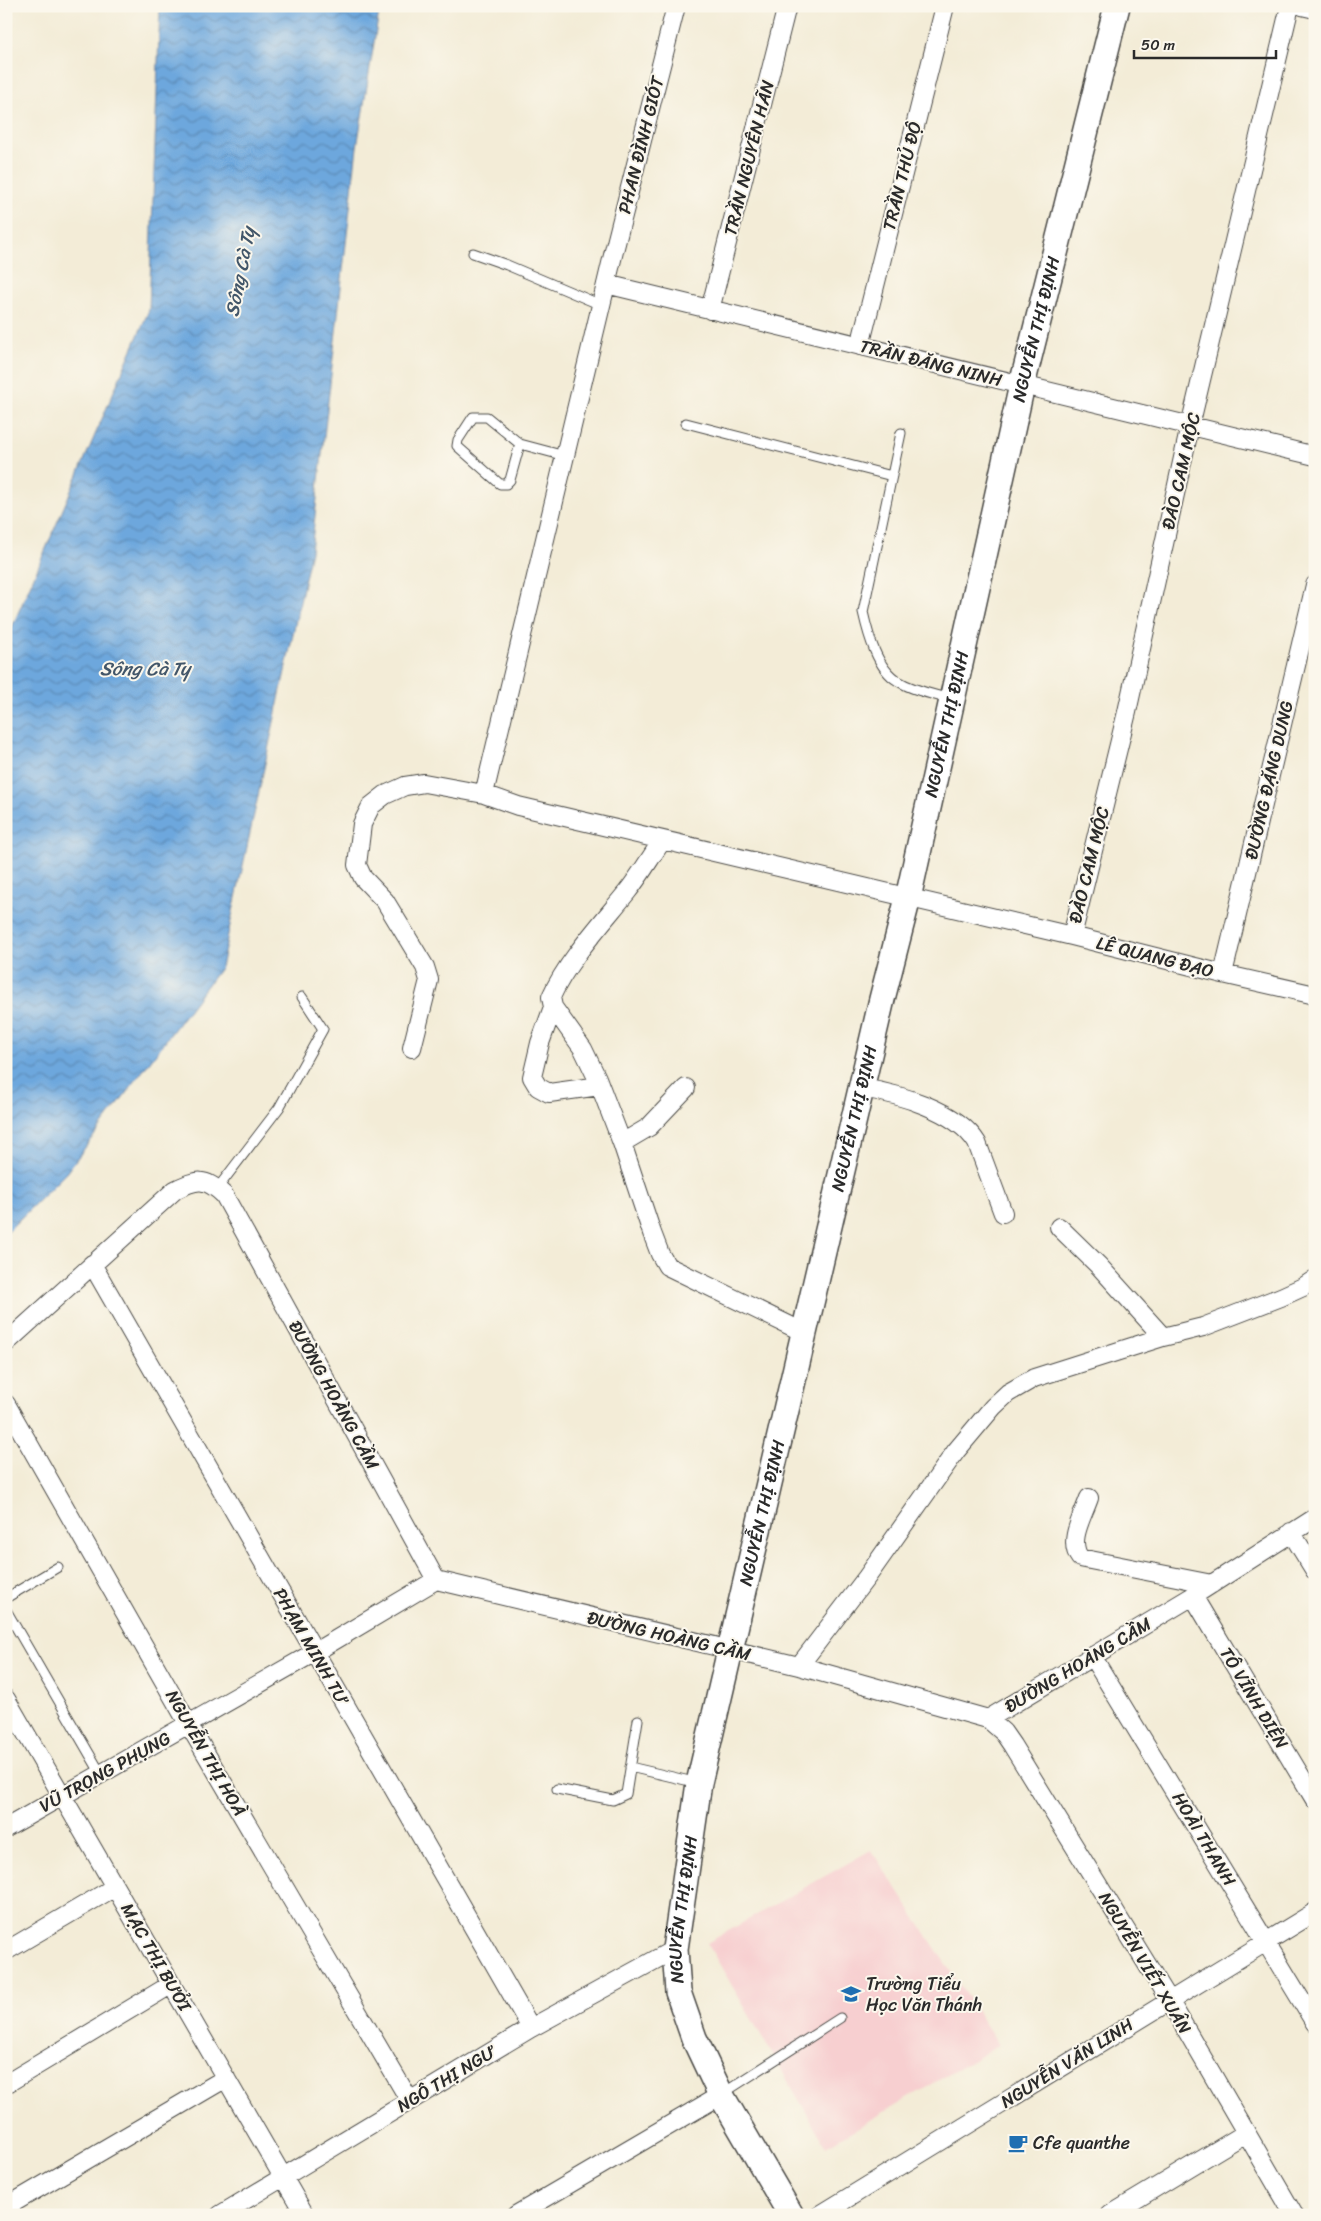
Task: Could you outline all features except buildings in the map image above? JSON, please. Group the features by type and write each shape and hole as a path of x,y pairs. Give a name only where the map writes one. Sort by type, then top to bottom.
{"street":[{"name":"TRẦN NGUYÊN HÃN","path":"710,310 787,6"},
{"name":"TRẦN THỦ ĐỘ","path":"860,346 945,6"},
{"name":"NGUYỄN THỊ ĐỊNH","path":"791,2215 722,2095 694,2038 678,1992 675,1949 699,1783 732,1651 862,1088 908,898 1022,385 1117,6"},
{"name":"ĐÀO CAM MỘC","path":"1072,936 1127,712 1190,426 1290,6"},
{"path":"1302,6 1315,9"},
{"name":"PHAN ĐÌNH GIÓT","path":"484,794 674,7"},
{"name":"TRẦN ĐĂNG NINH","path":"606,284 1315,456"},
{"name":"ĐƯỜNG ĐẶNG DUNG","path":"1223,974 1315,585"},
{"name":"LÊ QUANG ĐẠO","path":"412,1048 429,980 425,967 385,901 362,878 357,865 362,824 371,806 385,795 404,786 424,783 484,794 518,806 662,841 1072,936 1315,995"},
{"path":"662,841 629,890 592,935 555,986 551,997 553,1007 583,1048 600,1086 652,1233 660,1254 668,1266 805,1333"},
{"path":"553,1007 540,1043 532,1077 538,1087 549,1093 600,1086"},
{"path":"622,1144 649,1127 686,1088"},
{"path":"862,1088 917,1102 941,1114 972,1135 1003,1213"},
{"path":"6,1343 175,1190 193,1181 204,1182 217,1189"},
{"name":"ĐƯỜNG HOÀNG CẦM","path":"217,1189 224,1195 436,1580 799,1666 988,1719 1212,1584 1315,1518"},
{"path":"1059,1227 1099,1266 1163,1337"},
{"name":"PHẠM MINH TƯ","path":"92,1264 531,2028"},
{"path":"799,1666 867,1577 956,1451 1003,1398 1019,1386 1034,1378 1163,1337 1203,1327 1281,1297 1315,1279"},
{"name":"NGUYỄN THỊ HOÀ","path":"6,1404 189,1725 410,2101"},
{"path":"1089,1498 1074,1541 1075,1551 1080,1558 1212,1584"},
{"path":"1292,1532 1315,1572"},
{"name":"VŨ TRỌNG PHỤNG","path":"6,1828 189,1725 436,1580"},
{"name":"TÔ VĨNH DIỆN","path":"1192,1596 1315,1800"},
{"name":"HOÀI THANH","path":"1092,1656 1315,2023"},
{"name":"MẠC THỊ BƯỞI","path":"6,1699 305,2215"},
{"name":"NGUYỄN VIẾT XUÂN","path":"988,1719 1003,1732 1169,2000 1294,2215"},
{"path":"6,1951 116,1887"},
{"name":"NGUYỄN VĂN LINH","path":"820,2215 1315,1912"},
{"name":"NGÔ THỊ NGƯ","path":"220,2215 531,2028 675,1949"},
{"path":"6,2084 172,1984"},
{"path":"6,2207 226,2078"},
{"path":"516,2215 722,2095"},
{"path":"1110,2215 1246,2134"}],"lane":[{"path":"473,253 514,268 601,305"},
{"path":"520,444 510,480 506,484 500,484 457,446 458,440 473,417 480,416 487,417 520,444 565,456"},
{"path":"686,423 892,476"},
{"path":"901,433 863,612 868,635 879,659 896,680 915,690 953,700"},
{"path":"217,1189 279,1108 323,1029 302,997"},
{"path":"6,1598 58,1567"},
{"path":"6,1610 101,1774"},
{"path":"557,1789 613,1800 622,1798 626,1794 638,1720"},
{"path":"630,1767 699,1783"},
{"path":"722,2095 840,2018"}],"shaded area":[{"name":"Trường Tiểu Học Văn Thánh","path":"871,1850 999,2045 826,2146 707,1943"}],"water":[{"name":"Sông Cà Ty","path":"160,6 380,6 357,147 311,551 221,967 66,1173 6,1233 6,641 149,310"}],"place":[{"name":"Trường Tiểu Học Văn Thánh","path":"851,1994"},
{"name":"Cfe quanthe","path":"1018,2143"}]}
